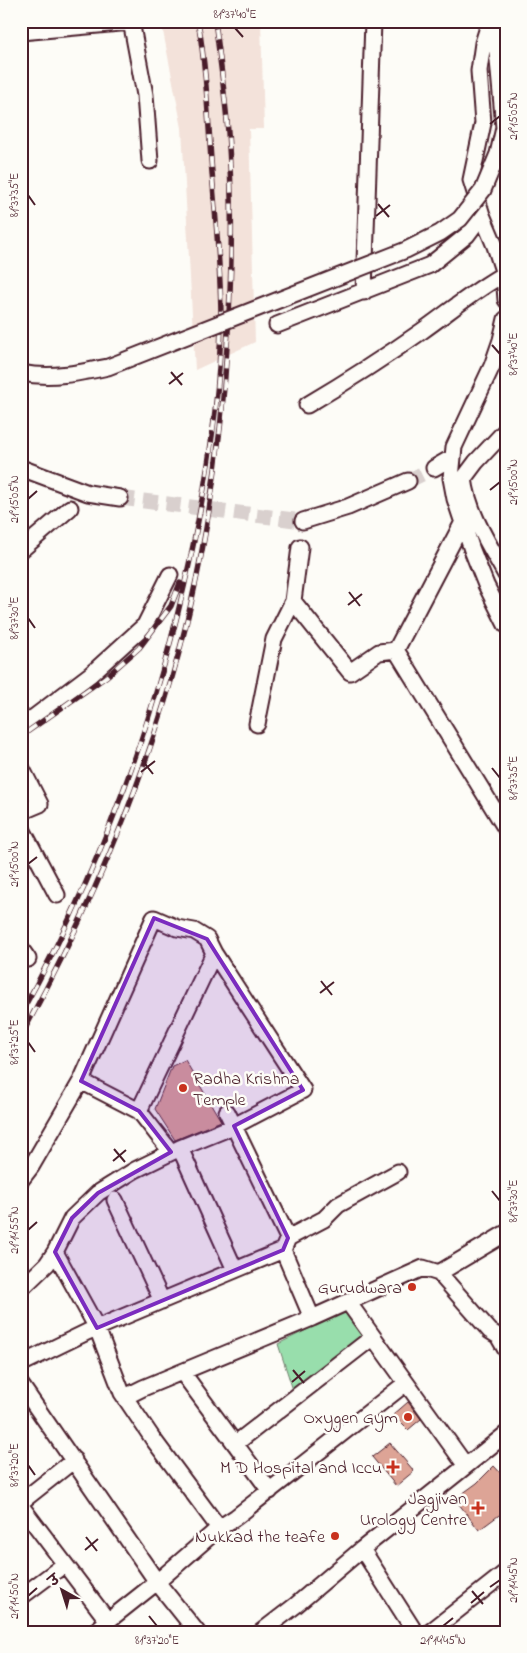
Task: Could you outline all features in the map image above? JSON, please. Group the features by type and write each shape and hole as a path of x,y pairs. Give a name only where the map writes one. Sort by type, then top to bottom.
{"street":[{"path":"364,292 373,21"},
{"path":"21,32 131,22 145,94 150,161"},
{"path":"21,373 67,376 108,367 406,250 440,233 460,218 483,190 498,154 504,128 497,28"},
{"path":"497,28 483,43 479,71 483,123 471,180 504,274 506,300"},
{"path":"277,325 430,265 466,234 482,215"},
{"path":"307,405 346,382 423,330 490,281 504,274"},
{"path":"506,320 492,366 454,447 453,457 463,522 486,585 506,625"},
{"path":"457,478 476,462 506,430"},
{"path":"434,468 453,457"},
{"path":"21,468 88,493 120,498"},
{"path":"457,478 466,494 479,526 506,575"},
{"path":"303,521 348,507 408,481"},
{"path":"21,550 70,508"},
{"path":"396,650 463,522"},
{"path":"257,724 274,639 293,601 300,547"},
{"path":"22,725 91,674 145,625 170,575"},
{"path":"293,601 350,672 380,652 396,650"},
{"path":"396,650 506,829"},
{"path":"21,767 40,804 21,812"},
{"path":"21,827 57,895"},
{"path":"21,1180 31,1167 81,1082 154,918 177,928 194,931 207,939 214,953 303,1090 234,1126 175,1150 135,1170 98,1194 72,1218 47,1264 21,1289"},
{"path":"139,1111 214,953"},
{"path":"81,1082 139,1111 175,1150 235,1270"},
{"path":"227,1112 286,1244 312,1318"},
{"path":"21,1364 97,1328 235,1270 286,1244 324,1219 338,1205 398,1172"},
{"path":"115,1200 162,1301"},
{"path":"439,1273 506,1233"},
{"path":"55,1252 97,1328 125,1397 219,1528"},
{"path":"125,1397 312,1318 423,1268 439,1273 490,1330 502,1334 506,1350"},
{"path":"348,1302 466,1466"},
{"path":"235,1444 373,1337"},
{"path":"182,1372 270,1491"},
{"path":"94,1632 157,1582 219,1528 270,1491 406,1383"},
{"path":"23,1391 74,1460 157,1582 197,1632"},
{"path":"261,1632 506,1434"},
{"path":"21,1502 74,1460"},
{"path":"21,1506 108,1621"},
{"path":"362,1549 415,1632"},
{"path":"21,1596 65,1564"},
{"path":"430,1632 506,1572"}],"highlighted area":[{"path":"154,918 207,939 303,1090 234,1126 288,1238 283,1250 97,1328 55,1252 72,1218 98,1193 171,1152 139,1111 81,1081"}],"shaded area":[{"path":"161,21 261,21 264,129 249,129 255,342 195,370 182,128"}],"green space":[{"path":"345,1311 362,1336 293,1390 278,1344"}],"building":[{"name":"Radha Krishna Temple","path":"185,1060 221,1121 175,1140 155,1109 172,1066"},
{"name":"Oxygen Gym","path":"408,1402 421,1419 408,1430 393,1415"},
{"path":"390,1443 414,1471 396,1486 372,1457"},
{"path":"494,1466 506,1479 506,1510 479,1530 455,1499 477,1483"}],"tunnel":[{"path":"408,481 434,468"},
{"path":"120,498 303,521"}],"railway":[{"path":"21,1013 76,905 122,793 160,678 176,619 202,501 212,441 218,380 221,300 206,90 198,21"},
{"path":"21,1036 83,914 136,787 178,656 208,518 225,379 231,232 230,157 215,21"},
{"path":"27,732 107,676 139,648 171,606 180,583"}],"place":[{"name":"Radha Krishna Temple","path":"183,1088"},
{"name":"Gurudwara","path":"412,1287"},
{"name":"Oxygen Gym","path":"408,1417"},
{"name":"M D Hospital and Iccu","path":"393,1467"},
{"name":"Jagjivan Urology Centre","path":"478,1508"},
{"name":"Nukkad the teafe","path":"335,1536"}]}
